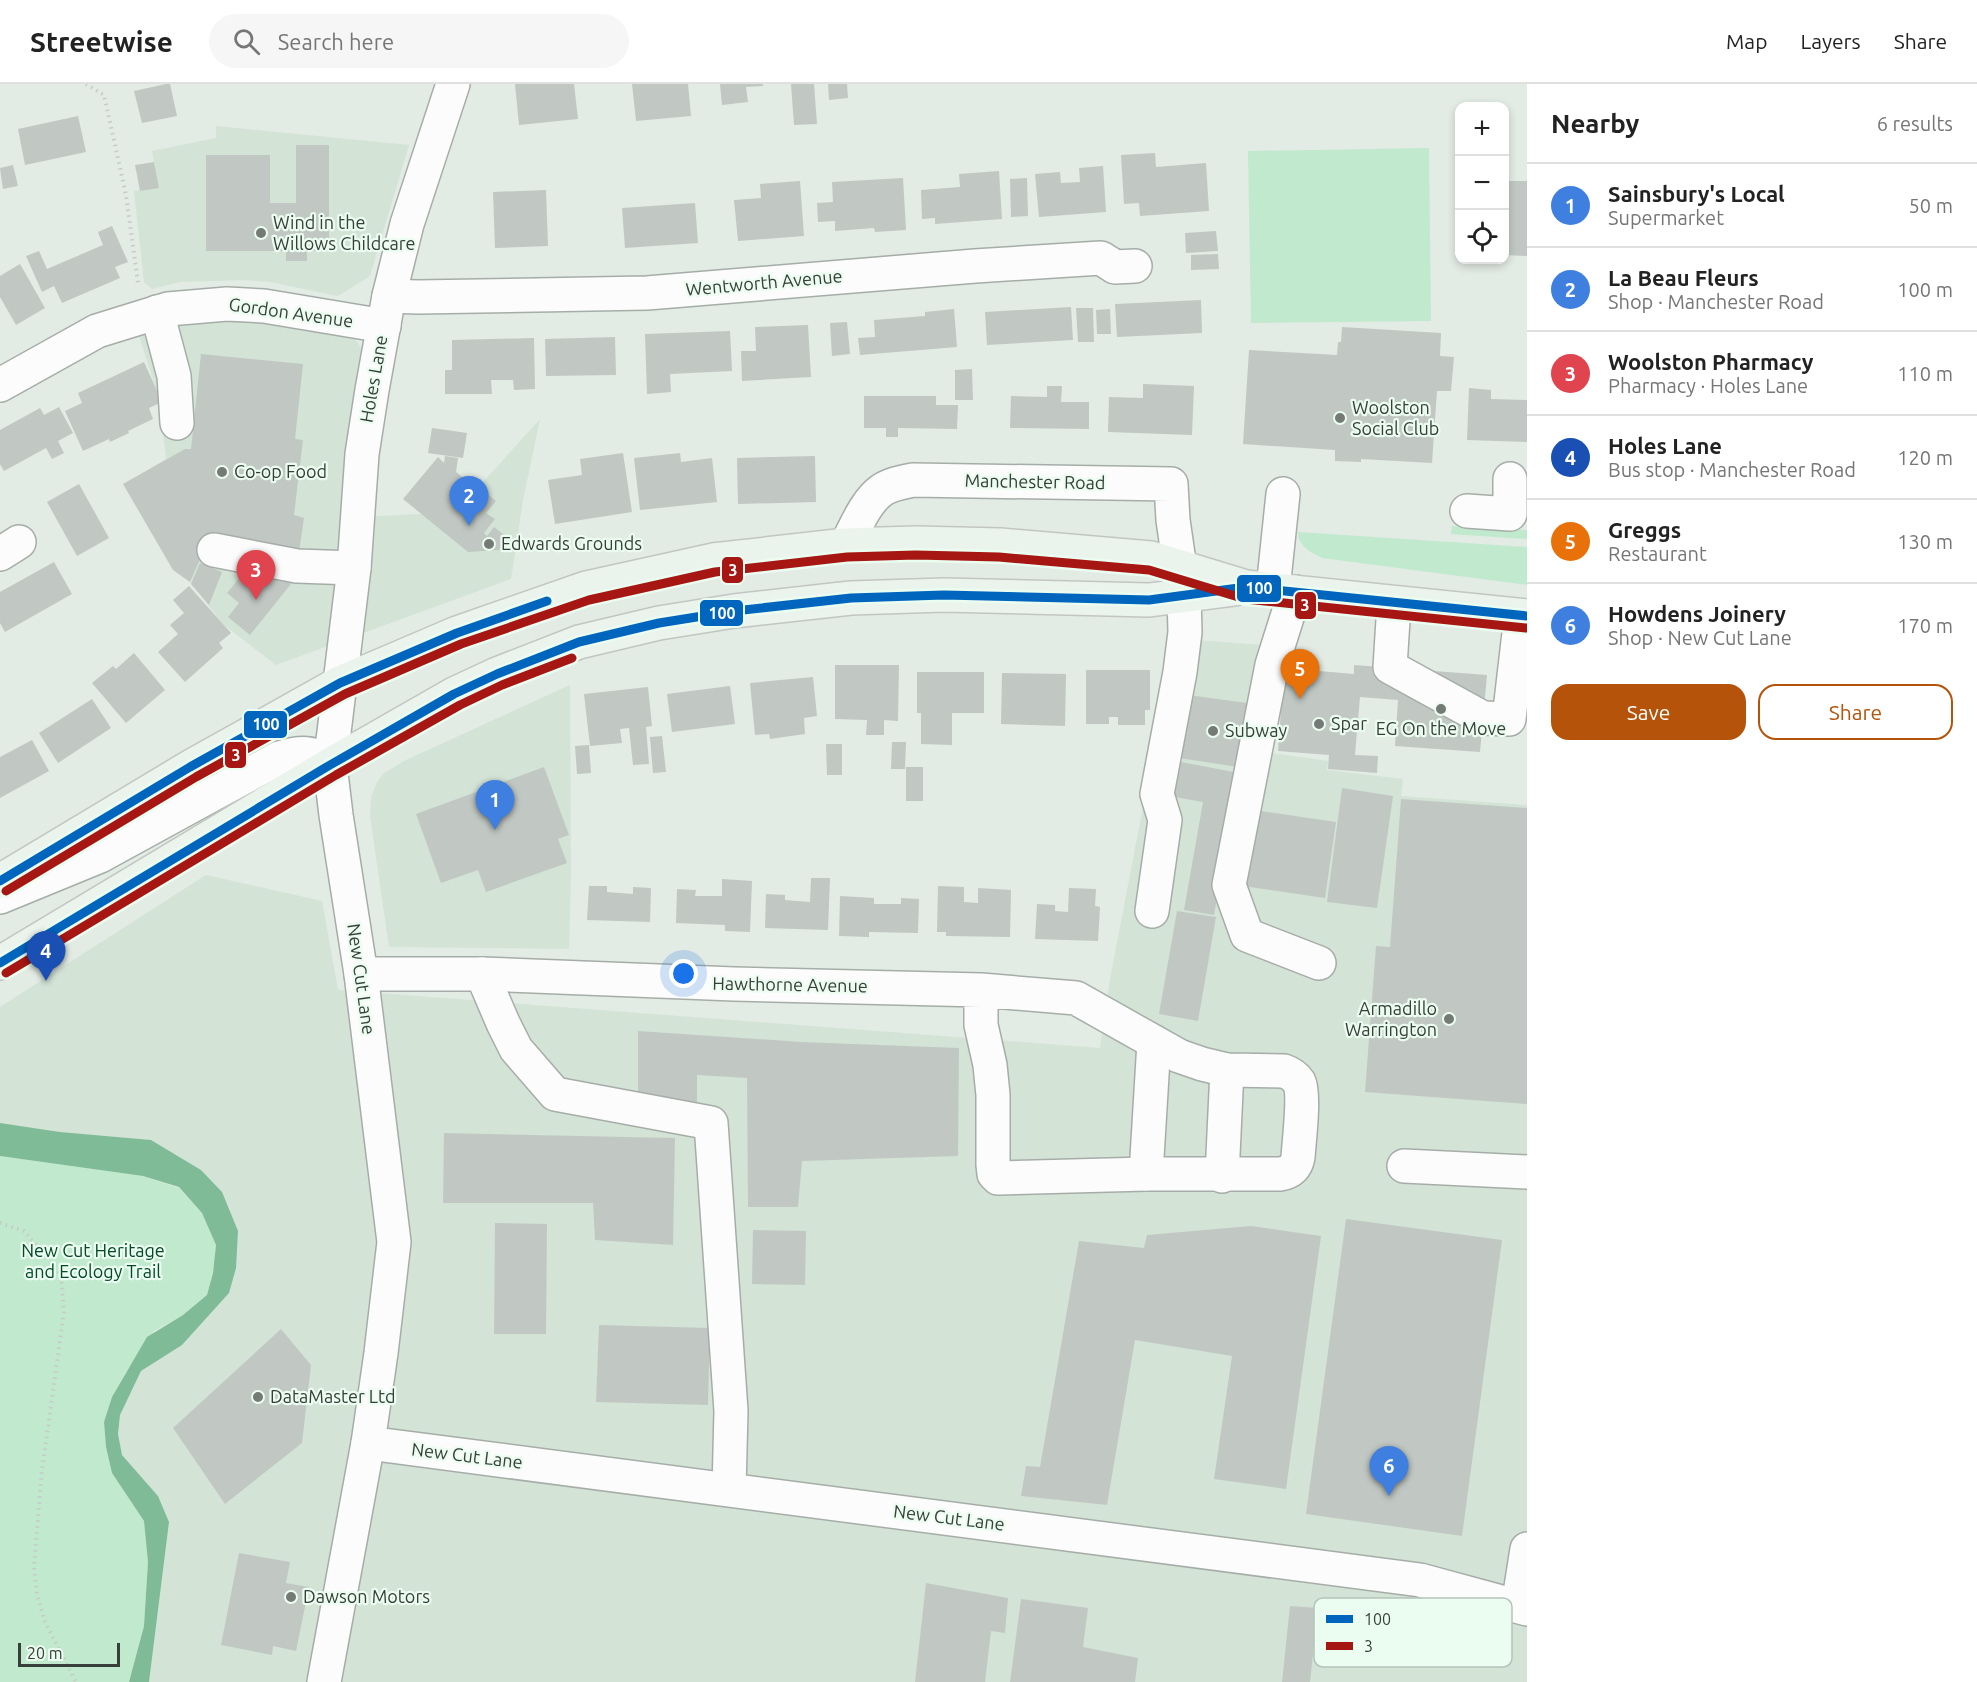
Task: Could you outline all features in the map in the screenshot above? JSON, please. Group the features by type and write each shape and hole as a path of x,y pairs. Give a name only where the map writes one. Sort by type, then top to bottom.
{"main road":[{"path":"0,881 174,776 340,683 457,633 586,588 713,560 846,545 916,543 1000,545 1151,558 1182,582 1524,616"},
{"path":"0,963 330,765 473,685 579,642 659,623 734,611 851,598 944,595 1149,600 1182,582"}],"street":[{"name":"Holes Lane","path":"340,683 354,568 362,454 386,311 407,224 453,84"},
{"name":"Wentworth Avenue","path":"386,311 418,297 647,293 1101,258 1116,267 1135,266"},
{"name":"Gordon Avenue","path":"0,385 97,332 151,314 192,305 236,304 386,311"},
{"path":"151,314 174,376 177,423"},
{"path":"1467,512 1519,514 1510,479"},
{"name":"Manchester Road","path":"846,545 869,503 882,490 913,480 1171,483 1173,520 1182,582"},
{"path":"1283,494 1271,590 1272,665 1229,885 1246,935 1319,963"},
{"path":"214,550 297,566 354,568"},
{"path":"1152,911 1164,820 1157,794 1180,672 1185,632 1182,582"},
{"path":"1394,604 1390,668 1483,718 1509,719 1524,616"},
{"name":"New Cut Lane","path":"324,1682 368,1443 394,1242 361,974 330,765 340,683"},
{"path":"0,897 100,856 279,758 295,753 310,753 322,756 330,765"},
{"name":"Hawthorne Avenue","path":"361,974 482,974 734,984 981,990 1076,998 1154,1042"},
{"path":"482,974 516,1048 555,1094 711,1123 732,1411 729,1489"},
{"path":"981,990 981,1025 992,1080 994,1174 1003,1180 1146,1174 1222,1176 1289,1172 1296,1166 1301,1094 1298,1079 1284,1071 1227,1070 1202,1065 1179,1056 1154,1042 1146,1174"},
{"path":"1222,1176 1227,1070"},
{"path":"1404,1166 1527,1172"},
{"name":"New Cut Lane","path":"368,1443 1420,1580 1488,1598"},
{"path":"1522,1607 1527,1549"}],"path":[{"path":"86,84 104,94 124,186 140,297 151,314"},
{"path":"0,1223 24,1231 61,1274 64,1312 42,1470 34,1567 37,1594 45,1622 76,1682"}],"shaded area":[{"name":"Wind in the Willows Childcare","path":"216,126 409,145 370,276 338,296 270,282 244,280 180,282 152,289 144,282 134,191 158,188 152,151 216,138"},
{"path":"258,318 354,338 360,346 363,356 342,514 381,516 421,514 456,472 477,489 540,419 523,500 511,579 276,665 224,625 190,582 173,570 124,484 166,459 159,398 138,333 191,319"},
{"path":"1170,638 1303,648 1284,664 1265,752 1328,761 1327,770 1403,779 1401,796 1527,805 1527,1682 149,1682 169,1522 158,1496 122,1455 118,1434 120,1415 141,1371 182,1345 229,1293 222,1192 201,1170 151,1140 60,1132 0,1123 0,1007 206,875 322,901 338,990 1100,1048 1110,979 1153,755"},
{"path":"570,685 569,949 389,947 370,816 371,797 377,782 384,773 406,760"},
{"path":"0,1123 60,1132 151,1140 201,1170 222,1192 238,1231 236,1268 229,1293 182,1345 141,1371 120,1415 118,1434 122,1455 158,1496 169,1522 149,1682 129,1682 144,1626 148,1562 144,1521 112,1473 106,1447 104,1422 112,1397 147,1337 183,1315 207,1295 213,1273 216,1245 202,1213 179,1187 143,1176 0,1156"}],"green space":[{"path":"1429,148 1431,321 1251,323 1248,151"},
{"path":"1452,526 1527,530 1527,539 1451,534"},
{"path":"1298,532 1527,547 1527,585 1322,558 1302,545"},
{"name":"New Cut Heritage and Ecology Trail","path":"0,1156 143,1176 179,1188 202,1213 216,1245 213,1273 207,1295 183,1315 154,1331 112,1397 104,1422 106,1447 112,1473 144,1521 148,1562 144,1626 129,1682 0,1682"}],"building":[{"path":"170,84 177,116 142,123 134,91"},
{"path":"515,84 574,84 578,119 519,125"},
{"path":"632,84 688,84 691,116 636,121"},
{"path":"720,84 763,84 763,86 746,87 748,102 722,105"},
{"path":"791,84 814,84 817,124 794,125"},
{"path":"828,84 847,84 848,98 829,100"},
{"path":"78,116 86,152 25,165 18,129"},
{"path":"296,145 329,145 329,251 307,251 307,261 286,261 286,251 206,251 206,155 270,155 270,203 296,203"},
{"path":"1155,153 1156,167 1206,163 1209,211 1140,216 1139,203 1124,204 1121,155"},
{"path":"154,162 159,188 140,191 135,165"},
{"path":"13,165 18,186 3,189 0,168"},
{"path":"1103,166 1106,212 1039,217 1035,174 1060,172 1061,183 1080,182 1079,168"},
{"path":"999,171 1002,219 935,224 935,218 922,219 921,190 960,187 959,174"},
{"path":"903,178 906,230 875,232 874,228 835,231 835,221 818,222 817,203 833,202 832,182"},
{"path":"1027,178 1028,216 1011,217 1010,179"},
{"path":"800,181 804,236 738,241 734,200 761,198 760,184"},
{"path":"1509,181 1527,181 1527,256 1509,255"},
{"path":"546,190 548,246 495,248 493,192"},
{"path":"695,203 698,243 625,248 622,208"},
{"path":"112,226 128,262 115,267 120,278 62,303 54,286 42,292 26,256 39,251 47,269 103,245 98,232"},
{"path":"1216,231 1218,251 1186,253 1185,233"},
{"path":"1218,254 1219,269 1191,270 1191,255"},
{"path":"20,264 45,308 16,325 0,297 0,276"},
{"path":"1201,300 1202,333 1117,337 1115,304"},
{"path":"1071,307 1073,340 987,345 985,312"},
{"path":"1076,308 1093,308 1094,342 1078,342"},
{"path":"954,309 957,347 860,355 858,338 875,337 874,320 925,316 925,312"},
{"path":"1110,309 1111,334 1097,334 1096,310"},
{"path":"847,322 850,354 832,356 830,323"},
{"path":"808,325 811,377 742,381 741,351 756,351 755,327"},
{"name":"Woolston Social Club","path":"1342,327 1441,333 1440,356 1454,357 1451,391 1437,391 1432,463 1361,459 1361,462 1335,461 1335,450 1243,444 1249,350 1337,355"},
{"path":"730,331 732,371 670,374 671,392 647,394 645,334"},
{"path":"615,337 616,375 546,376 545,339"},
{"path":"534,338 535,389 514,390 513,380 491,380 492,394 445,394 445,370 452,370 452,340"},
{"name":"Co-op Food","path":"201,354 303,364 295,439 303,440 294,515 304,518 295,579 250,635 228,617 239,603 227,593 249,566 264,577 271,569 273,549 211,534 190,582 173,570 123,484 185,449 191,449"},
{"path":"144,362 162,402 149,408 153,419 110,442 109,439 83,451 65,411 82,403 78,393"},
{"path":"972,369 973,400 955,400 955,370"},
{"path":"1143,384 1194,386 1192,435 1108,432 1109,397 1143,398"},
{"path":"1047,386 1062,386 1061,402 1089,402 1089,429 1010,428 1011,396 1047,397"},
{"path":"1469,388 1491,390 1491,399 1527,400 1527,442 1467,440"},
{"path":"864,396 936,396 936,405 958,405 957,429 898,428 898,437 886,437 886,428 864,428"},
{"path":"59,407 73,433 58,441 64,453 52,459 46,448 4,471 0,464 0,430 40,408 44,415"},
{"path":"432,428 467,433 463,458 428,453"},
{"path":"623,453 632,512 555,524 548,480 582,475 580,459"},
{"path":"680,453 681,462 712,458 717,502 640,510 634,458"},
{"path":"445,456 458,458 456,472 496,501 486,513 495,519 484,533 487,536 494,527 508,538 499,550 468,552 403,499 438,457 444,463"},
{"path":"815,456 816,502 738,504 737,458"},
{"path":"79,484 109,538 77,556 47,502"},
{"path":"54,562 72,594 5,632 0,623 0,592"},
{"path":"200,563 222,572 209,605 191,584"},
{"path":"189,586 231,633 219,643 223,648 185,682 158,652 178,634 170,625 184,613 173,600"},
{"path":"134,653 165,690 126,723 92,683 113,666 116,669"},
{"path":"835,665 899,665 898,721 884,720 884,735 866,735 867,720 835,719"},
{"path":"1354,665 1487,675 1480,752 1395,746 1398,700 1360,697 1355,755 1378,756 1377,773 1328,769 1329,755 1278,751 1284,668 1354,674"},
{"path":"1086,670 1150,670 1150,710 1145,710 1145,725 1118,725 1118,717 1109,717 1109,724 1086,724"},
{"path":"917,672 984,672 984,713 952,713 952,745 921,744 921,713 917,713"},
{"path":"1002,673 1066,674 1065,726 1001,724"},
{"path":"813,677 817,716 804,718 805,734 770,739 769,734 755,735 750,683"},
{"path":"730,686 735,724 672,732 667,694"},
{"path":"648,687 652,726 646,727 649,764 633,765 629,728 620,729 622,743 590,746 584,694"},
{"name":"Subway","path":"1188,695 1247,703 1238,767 1179,758"},
{"path":"92,699 111,728 58,763 39,733"},
{"path":"662,736 666,772 653,773 650,737"},
{"path":"32,740 49,771 0,798 0,757"},
{"path":"892,742 906,742 905,769 891,769"},
{"path":"826,744 842,744 842,775 827,775"},
{"path":"589,745 591,773 577,774 575,746"},
{"path":"1176,761 1239,773 1214,915 1184,910 1203,802 1169,796"},
{"path":"544,767 569,835 558,839 567,863 486,892 478,870 441,883 416,814"},
{"path":"906,767 923,767 923,801 906,801"},
{"path":"1342,788 1393,796 1377,908 1327,902"},
{"name":"Armadillo Warrington","path":"1401,799 1527,808 1527,1104 1365,1092 1376,946 1390,947"},
{"path":"1254,810 1336,822 1325,898 1243,886"},
{"path":"811,878 830,878 828,930 765,928 766,894 785,895 785,900 810,902"},
{"path":"722,879 752,881 750,932 725,931 725,925 676,923 677,889 696,890 695,896 722,896"},
{"path":"589,886 607,886 607,892 633,894 633,887 651,888 650,922 587,920"},
{"path":"938,886 964,887 964,902 978,903 978,888 1011,890 1010,937 946,936 946,932 937,932"},
{"path":"1069,888 1096,889 1095,906 1100,907 1098,941 1035,939 1037,904 1055,905 1055,911 1068,912"},
{"path":"840,896 874,898 874,904 901,904 901,898 919,899 918,933 869,932 869,937 839,936"},
{"path":"1177,911 1216,917 1198,1021 1159,1014"},
{"path":"638,1031 801,1042 959,1048 958,1156 802,1161 798,1207 748,1207 747,1078 697,1075 697,1103 638,1104"},
{"path":"444,1133 675,1138 673,1245 595,1240 593,1203 443,1203"},
{"path":"1346,1219 1502,1240 1462,1536 1306,1514"},
{"path":"495,1223 547,1224 546,1334 494,1334"},
{"path":"1251,1226 1321,1236 1286,1489 1214,1479 1232,1356 1135,1340 1107,1505 1021,1496 1026,1466 1040,1467 1079,1241 1144,1248 1147,1235"},
{"path":"753,1230 806,1231 805,1285 752,1284"},
{"path":"599,1325 710,1328 708,1405 596,1402"},
{"name":"DataMaster Ltd","path":"281,1329 311,1365 302,1443 225,1504 173,1428"},
{"path":"239,1553 290,1562 286,1583 309,1587 296,1651 273,1646 272,1655 221,1645"},
{"path":"926,1583 1008,1598 1005,1633 991,1631 985,1682 915,1682"},
{"path":"1021,1599 1088,1608 1083,1647 1138,1658 1135,1682 1010,1682"},
{"path":"1290,1606 1314,1608 1314,1645 1310,1682 1282,1682"}],"transit line":[{"name":"3","path":"6,891 196,777 345,694 461,644 589,600 715,572 847,557 916,555 999,557 1149,570 1245,599 1526,628"},
{"name":"100","path":"0,963 330,765 454,694 497,674 579,642 659,623 734,611 851,598 944,595 1149,600 1246,587 1527,616"},
{"name":"100","path":"0,881 190,767 340,683 457,633 547,601"},
{"name":"3","path":"6,973 336,775 460,705 502,685 572,658"}],"place":[{"name":"Wind in the Willows Childcare","path":"261,233"},
{"name":"Woolston Social Club","path":"1340,418"},
{"name":"Co-op Food","path":"222,472"},
{"name":"La Beau Fleurs","path":"469,526"},
{"name":"Edwards Grounds","path":"489,544"},
{"name":"Woolston Pharmacy","path":"256,600"},
{"name":"Greggs","path":"1300,699"},
{"name":"EG On the Move","path":"1441,709"},
{"name":"Spar","path":"1319,724"},
{"name":"Subway","path":"1213,731"},
{"name":"Sainsbury's Local","path":"495,830"},
{"name":"Holes Lane","path":"46,981"},
{"name":"Armadillo Warrington","path":"1449,1019"},
{"name":"DataMaster Ltd","path":"258,1397"},
{"name":"Howdens Joinery","path":"1389,1496"},
{"name":"Dawson Motors","path":"291,1597"}]}
